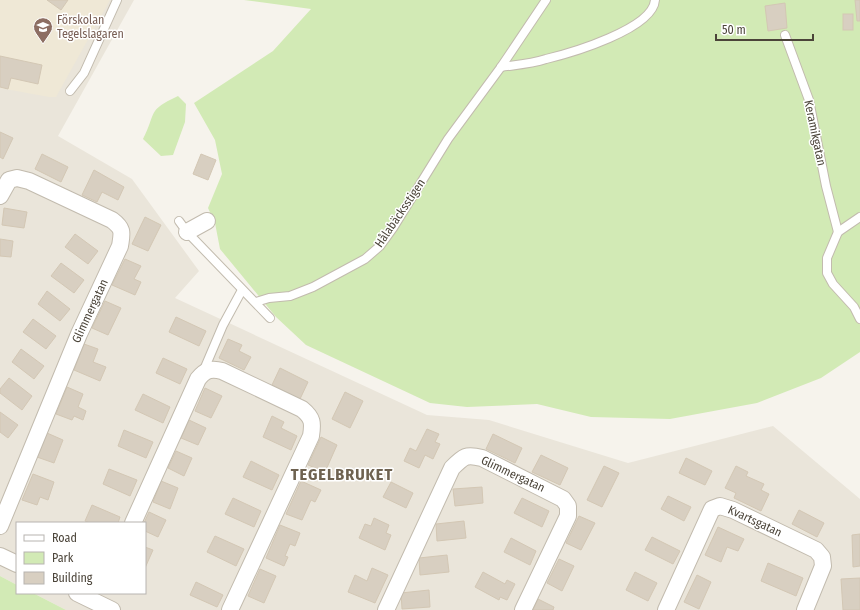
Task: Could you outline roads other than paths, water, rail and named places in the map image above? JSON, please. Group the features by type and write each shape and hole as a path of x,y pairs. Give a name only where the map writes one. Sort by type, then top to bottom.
{"street":[{"name":"Glimmergatan","path":"0,196 9,180 17,178 29,181 112,220 120,226 122,233 120,246 79,334 0,526"},
{"path":"183,227 207,221"},
{"path":"133,522 198,379 203,372 212,369 222,371 302,409 310,415 313,422 311,436 230,610"},
{"name":"Glimmergatan","path":"386,610 452,468 463,457 471,455 482,458 551,492 563,499 568,506 568,516 523,610"},
{"name":"Kvartsgatan","path":"666,610 712,509 720,506 733,510 816,550 822,557 823,566 805,610"},
{"path":"0,556 16,564"},
{"path":"82,594 100,598 112,610"}],"lane":[{"path":"70,91 84,74 117,0"},
{"name":"Hålabäcksstigen","path":"256,302 269,298 290,296 313,286 366,259 380,246 393,228 448,139 546,0"},
{"path":"500,67 545,60 614,36 642,20 655,6 655,0"},
{"name":"Keramikgatan","path":"785,35 809,100 826,186 838,232"},
{"path":"860,217 838,232 827,258 827,272 833,284 854,307 860,319"},
{"path":"183,227 270,318"},
{"path":"203,372 223,325 242,290"}],"place":[{"name":"Förskolan Tegelslagaren","path":"43,44"}],"district":[{"name":"TEGELBRUKET","path":"342,474"}]}
